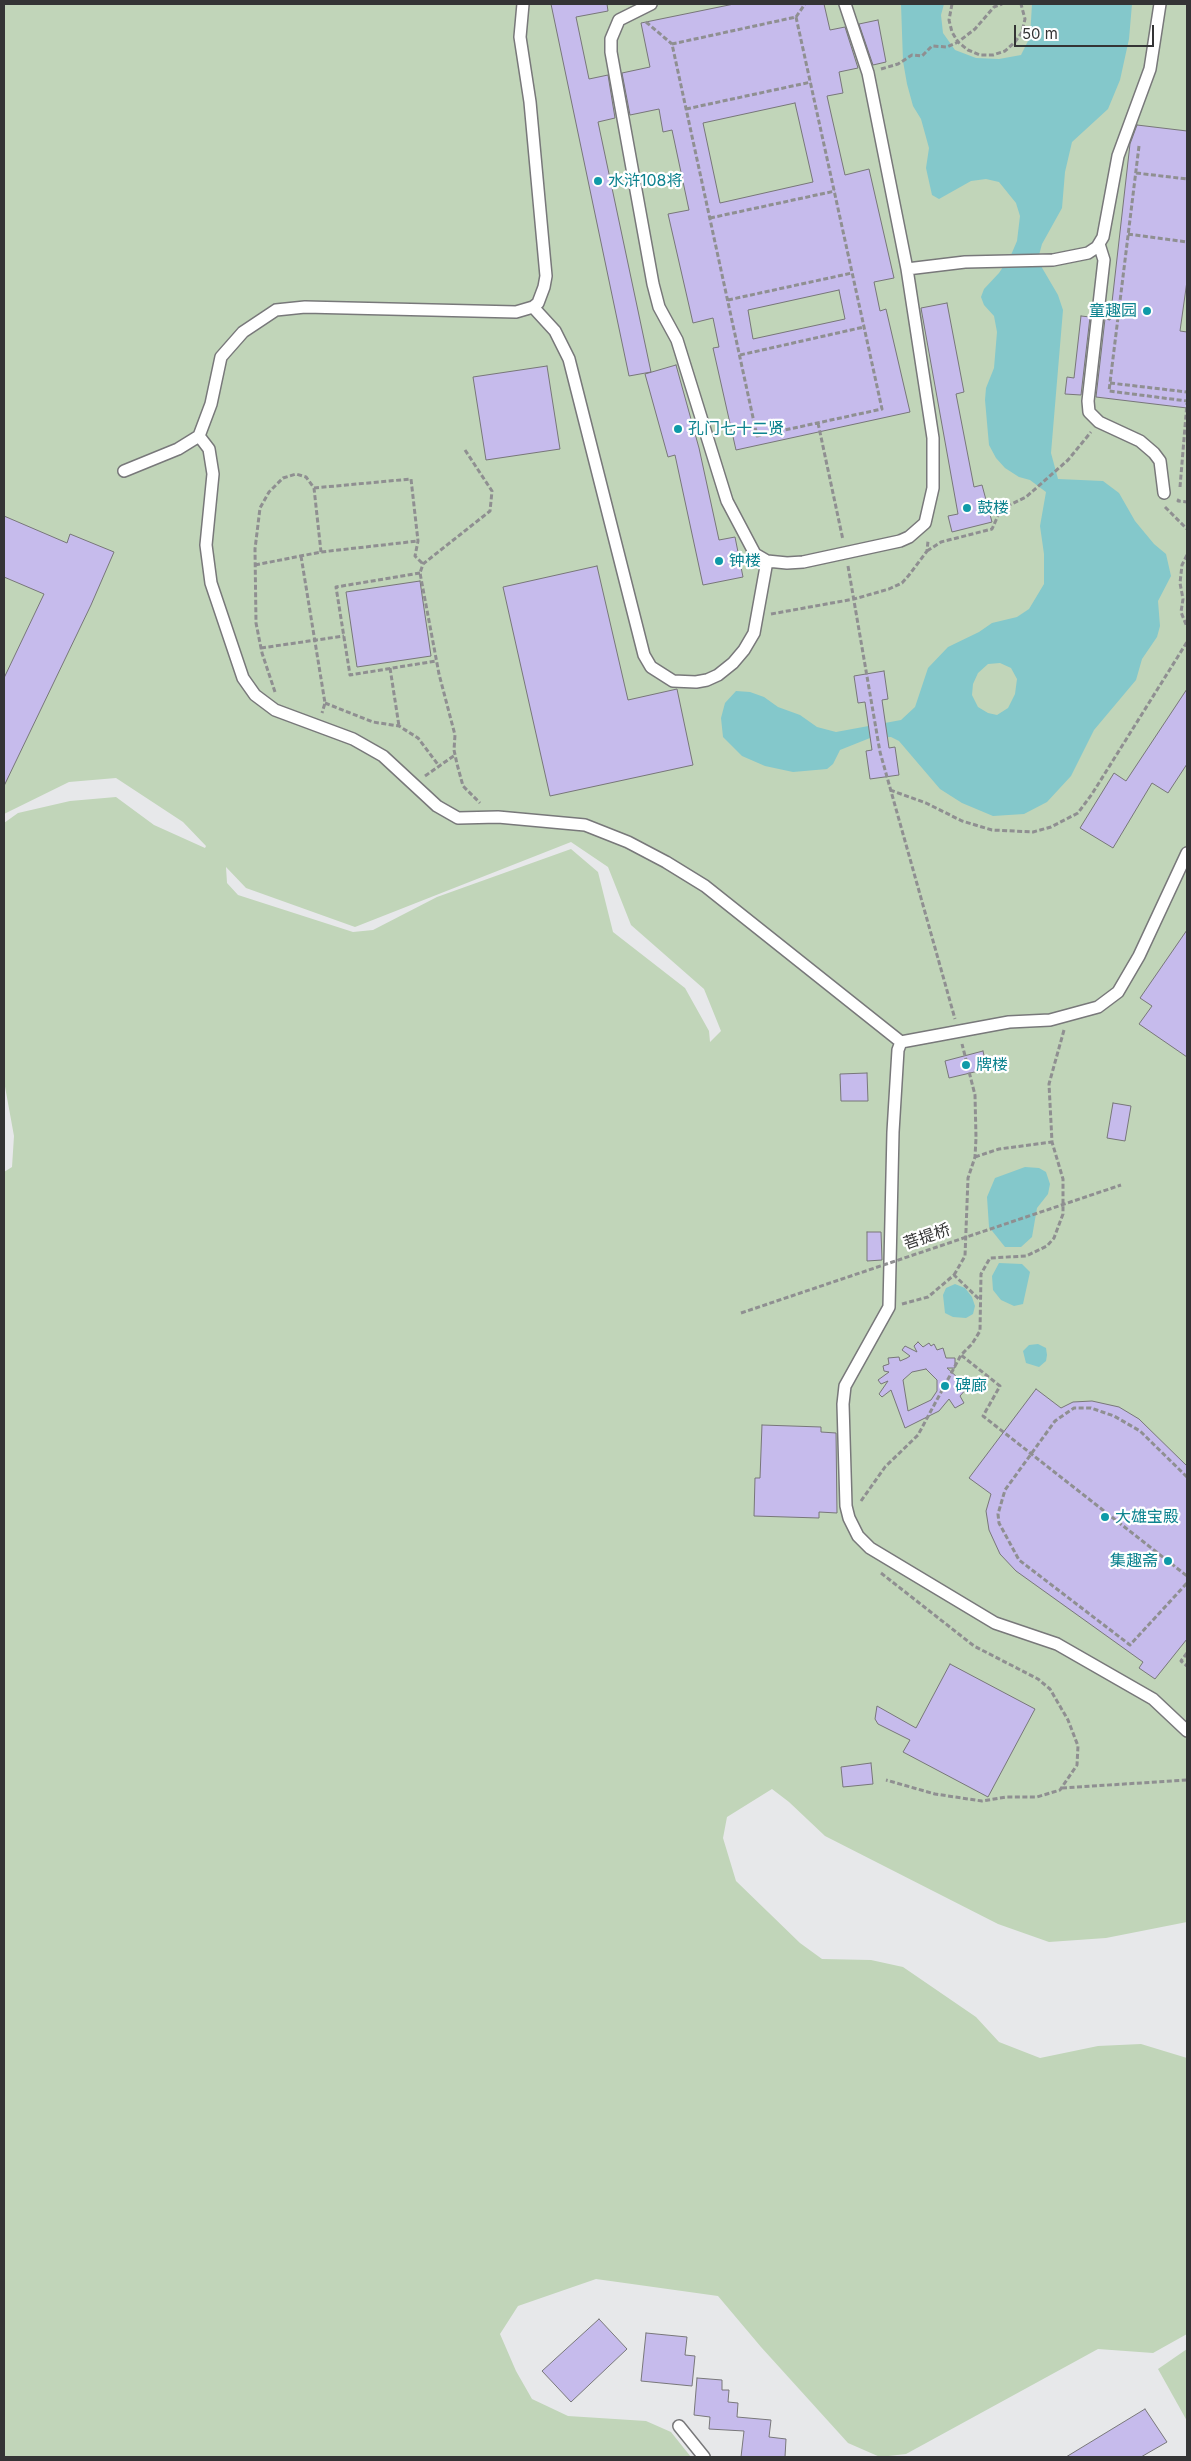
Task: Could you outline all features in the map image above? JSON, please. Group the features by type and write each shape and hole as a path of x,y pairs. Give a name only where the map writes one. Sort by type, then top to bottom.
{"lane":[{"path":"124,471 178,449 199,436 211,404 221,357 243,332 276,310 305,307 516,312 533,307 541,296 546,276 530,102 520,37 523,4"},
{"path":"651,4 619,20 614,27 611,39 611,52 653,284 659,307 677,340 726,501 749,546 767,561 803,562 900,541 916,533 925,523 934,488 934,438 906,269 868,73 845,4"},
{"path":"1160,4 1150,69 1118,156 1100,244 1104,260 1088,401 1090,415 1099,422 1140,441 1154,452 1160,462 1164,493"},
{"path":"906,269 991,261 1053,260 1088,253 1100,244"},
{"path":"533,307 555,331 569,359 644,655 652,667 674,681 707,680 718,675 733,663 749,642 755,628 767,561"},
{"path":"199,436 209,449 213,474 206,545 211,583 243,678 255,695 282,714 353,739 383,756 414,783 436,806 458,818 498,817 586,825 628,842 666,862 705,886 901,1042 1009,1022 1066,1017 1098,1007 1118,992 1139,956 1187,853"},
{"path":"901,1042 898,1050 892,1132 889,1307 844,1386 846,1506 849,1518 858,1536 871,1548 995,1623 1057,1644 1153,1699 1187,1731"},
{"path":"679,2426 704,2457"}],"path":[{"path":"672,44 796,17 805,4"},
{"path":"952,4 949,20 952,32 958,42 968,50 980,54 993,55 1005,51 1022,32 1024,19 1021,4"},
{"path":"898,64 912,55 922,56 932,46 947,47 958,42 975,29 994,7 1002,4"},
{"path":"634,12 672,44 757,436 882,409 796,17"},
{"path":"686,108 811,82"},
{"path":"1139,139 1109,392 1187,402 1178,501 1187,502"},
{"path":"1136,173 1187,179"},
{"path":"710,218 835,191"},
{"path":"1128,234 1187,242"},
{"path":"728,300 852,273"},
{"path":"740,356 864,327"},
{"path":"1110,383 1187,392"},
{"path":"758,612 777,615 854,599 889,589 902,583 926,551 941,542 992,529 1001,509 1026,497 1068,460 1099,422"},
{"path":"465,450 492,491 490,511 423,564 420,573 436,661 455,735 455,755 463,786 498,817"},
{"path":"282,714 261,648 256,623 255,549 260,508 270,492 283,478 296,474 306,477 314,488 321,552"},
{"path":"314,488 411,479 418,541 415,556 423,564"},
{"path":"1164,493 1165,506 1187,529"},
{"path":"925,523 928,537 926,551"},
{"path":"256,565 321,552 418,541"},
{"path":"1187,555 1182,565 1180,583 1183,599 1181,612 1187,628"},
{"path":"302,556 325,703 323,712 313,726"},
{"path":"420,573 336,587 350,675 436,661"},
{"path":"261,648 344,636"},
{"path":"889,790 926,803 962,821 992,830 1033,832 1051,827 1078,813 1092,794 1187,642"},
{"path":"390,668 399,726"},
{"path":"872,698 880,752 889,790 959,1032 975,1095 975,1157 968,1178 965,1256 954,1275 928,1297 889,1307"},
{"path":"325,703 373,722 399,726 418,738 439,766"},
{"path":"414,783 455,755"},
{"path":"849,1518 885,1467 918,1435 960,1355 972,1344 980,1331 981,1274 990,1258 1026,1256 1047,1246 1054,1238 1063,1214 1063,1179 1052,1142 1048,1084 1061,1045 1066,1017"},
{"path":"975,1157 999,1149 1052,1142"},
{"name":"菩提桥","path":"741,1313 1121,1185"},
{"path":"954,1275 980,1300"},
{"path":"960,1355 1000,1386 983,1416 1187,1576"},
{"path":"1187,1477 1140,1431 1114,1416 1091,1408 1074,1408 1055,1422 1005,1490 998,1514 999,1523 1019,1560 1130,1645 1187,1583"},
{"path":"871,1548 878,1570 894,1585 974,1646 1038,1679 1050,1689 1068,1720 1078,1746 1077,1765 1062,1788"},
{"path":"1187,1653 1181,1661 1187,1666"},
{"path":"886,1780 935,1794 982,1801 1006,1797 1037,1797 1062,1788 1187,1780"}],"green space":[{"path":"4,4 1187,4 1187,1922 1106,1938 1049,1942 998,1924 825,1836 789,1802 772,1789 727,1817 723,1838 736,1881 800,1943 822,1959 871,1960 903,1967 976,2017 999,2042 1040,2058 1098,2046 1141,2044 1187,2058 1187,2334 1153,2353 1098,2349 906,2454 880,2457 848,2443 761,2347 718,2296 596,2279 518,2306 500,2334 516,2371 532,2399 568,2416 646,2421 671,2432 691,2457 4,2457 4,1172 12,1167 14,1136 4,1081 4,823 18,813 70,801 116,797 154,825 205,848 206,846 183,822 116,778 69,782 4,814","holes":["571,842 608,867 631,925 704,989 721,1031 710,1042 709,1031 685,988 613,932 598,872 571,849 437,897 373,930 353,932 238,895 227,883 226,867 246,888 355,927"]},
{"path":"1187,2349 1187,2421 1158,2369"}],"water":[{"path":"901,4 944,4 941,15 943,33 955,50 976,58 999,59 1021,55 1030,37 1032,4 1132,4 1129,39 1120,80 1108,109 1072,142 1065,172 1062,208 1042,244 1039,255 1041,266 1058,295 1063,310 1051,453 1058,479 1103,481 1119,493 1135,521 1154,544 1166,554 1171,576 1158,601 1160,626 1157,637 1142,659 1136,680 1094,730 1071,776 1047,802 1024,814 993,816 962,803 940,789 899,741 891,737 870,738 840,750 833,764 827,769 793,772 765,766 742,756 723,737 721,718 725,703 736,691 750,692 764,697 778,707 800,715 817,727 836,732 901,720 915,707 928,668 948,647 979,632 992,623 1017,617 1029,609 1044,584 1044,554 1040,526 1046,492 1030,480 1019,477 1005,468 996,458 989,445 985,400 986,388 994,368 997,332 994,316 984,305 981,297 984,289 999,273 1011,255 1017,241 1020,216 1016,203 999,182 986,179 971,181 939,199 932,195 926,168 929,148 921,119 913,106 903,61","holes":["1000,663 1011,668 1017,679 1015,694 1008,708 997,715 988,713 978,707 972,695 973,684 978,673 988,664"]},
{"path":"1025,1167 1039,1168 1046,1172 1050,1184 1048,1194 1037,1208 1032,1237 1021,1247 1005,1247 989,1227 987,1197 995,1178"},
{"path":"999,1263 1022,1264 1030,1272 1023,1304 1014,1306 1001,1300 993,1290 992,1276"},
{"path":"955,1284 965,1288 972,1297 975,1306 973,1314 966,1318 953,1317 945,1313 943,1295 946,1288"},
{"path":"1038,1344 1046,1348 1047,1355 1046,1361 1039,1367 1026,1363 1023,1351 1029,1345"}],"building":[{"path":"551,4 607,4 608,11 576,17 589,79 608,75 615,118 598,122 651,372 629,376"},
{"path":"734,4 824,4 830,30 845,27 858,68 839,72 843,93 827,96 845,175 869,169 894,278 874,282 880,311 886,309 910,412 736,450 713,348 719,347 713,318 693,323 668,214 689,210 672,130 663,132 659,109 630,115 622,73 650,67 641,23","holes":["795,103 813,182 720,203 703,123","839,290 845,319 753,339 748,310"]},
{"path":"878,20 886,62 873,65 859,24"},
{"name":"童趣园","path":"1137,125 1187,131 1187,281 1180,331 1187,332 1187,408 1096,397 1105,319 1110,320 1130,144"},
{"path":"947,303 964,392 956,394 974,487 982,485 992,522 952,532 948,516 958,514 921,308"},
{"path":"1081,316 1090,317 1081,395 1065,394 1067,377 1074,378"},
{"path":"676,365 699,448 719,540 735,537 743,577 703,585 675,455 668,457 645,374"},
{"path":"547,366 560,449 486,460 473,377"},
{"path":"4,516 67,543 70,534 114,552 91,605 4,786 4,678 44,594 4,577"},
{"path":"597,566 628,700 677,689 693,765 550,796 503,587"},
{"path":"420,581 431,656 357,667 346,592"},
{"path":"884,671 888,699 882,700 889,748 895,747 899,775 870,779 866,751 872,750 865,702 858,703 854,676"},
{"path":"1187,689 1187,764 1168,793 1152,783 1113,848 1080,828 1114,773 1126,781"},
{"path":"1187,930 1187,1057 1139,1024 1152,1006 1140,998"},
{"name":"牌楼","path":"983,1051 987,1069 949,1078 945,1061"},
{"path":"867,1073 868,1101 841,1101 840,1074"},
{"path":"1113,1103 1131,1106 1125,1141 1107,1138"},
{"path":"867,1232 881,1232 882,1260 867,1261"},
{"path":"918,1342 923,1347 929,1343 931,1346 934,1344 937,1350 943,1348 946,1358 955,1358 955,1368 947,1368 968,1387 960,1396 964,1403 955,1408 949,1399 939,1411 905,1428 891,1390 882,1397 879,1394 888,1381 881,1384 878,1380 889,1372 884,1371 883,1366 889,1364 888,1358 899,1357 900,1361 907,1358 910,1356 902,1350 905,1346 917,1352 914,1346","holes":["926,1369 937,1380 937,1391 931,1400 908,1411 903,1380 912,1372"]},
{"path":"1036,1389 1061,1408 1073,1402 1092,1401 1119,1407 1139,1419 1187,1466 1187,1639 1155,1679 1139,1668 1143,1662 1016,1571 1000,1554 989,1530 986,1511 991,1494 969,1478"},
{"path":"762,1425 821,1427 821,1432 836,1433 837,1513 819,1512 819,1518 754,1516 755,1478 760,1478"},
{"path":"950,1664 1035,1709 988,1797 903,1752 910,1740 878,1724 875,1719 877,1706 916,1728"},
{"path":"871,1763 873,1784 843,1787 841,1767"},
{"path":"599,2319 627,2349 571,2402 542,2371"},
{"path":"646,2333 687,2337 685,2355 695,2356 692,2386 641,2381"},
{"path":"697,2378 722,2380 722,2390 729,2390 728,2402 738,2403 737,2417 771,2420 769,2437 786,2439 785,2457 741,2457 744,2431 709,2429 710,2417 694,2415"},
{"path":"1145,2409 1167,2442 1141,2457 1066,2457"}],"place":[{"name":"水浒108将","path":"598,181"},
{"name":"童趣园","path":"1147,311"},
{"name":"孔门七十二贤","path":"678,429"},
{"name":"鼓楼","path":"967,508"},
{"name":"钟楼","path":"719,561"},
{"name":"牌楼","path":"966,1065"},
{"name":"碑廊","path":"945,1386"},
{"name":"大雄宝殿","path":"1105,1517"},
{"name":"集趣斋","path":"1168,1561"}]}
